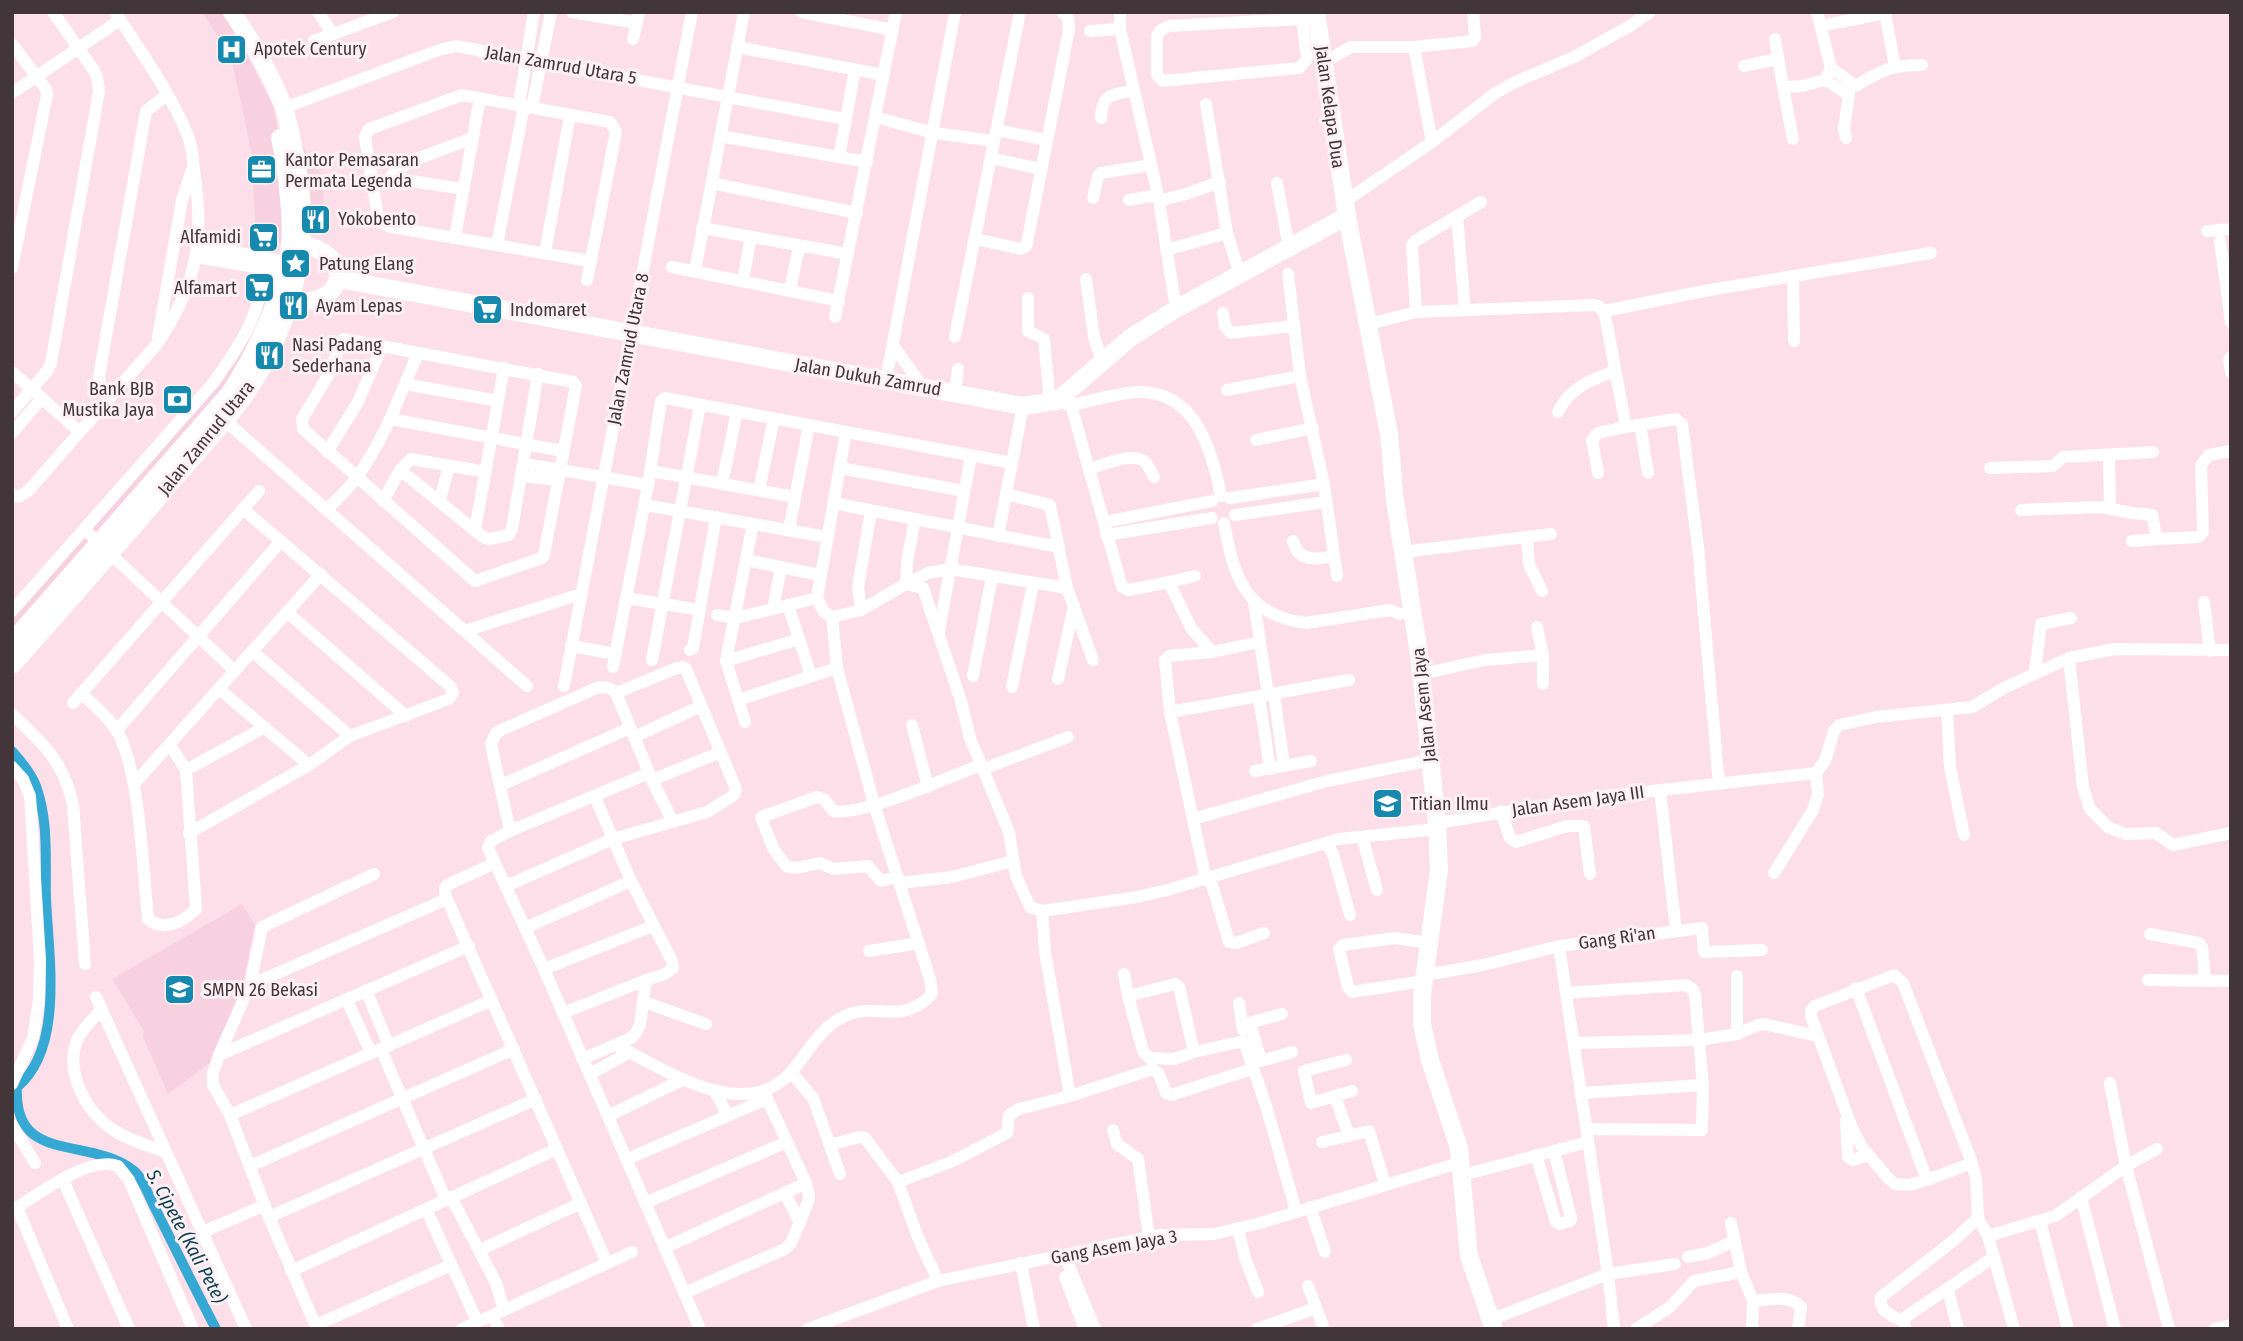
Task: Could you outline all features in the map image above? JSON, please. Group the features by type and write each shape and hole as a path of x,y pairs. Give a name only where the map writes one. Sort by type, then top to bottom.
{"street":[{"path":"12,412 51,363 99,91 97,77 53,12"},
{"name":"Jalan Zamrud Utara","path":"219,12 249,59 274,108 296,244"},
{"name":"Jalan Zamrud Utara","path":"12,666 199,428 239,402 263,366 291,269 302,201 296,157 284,108 259,53 232,12"},
{"path":"318,12 333,34"},
{"path":"314,41 377,15 393,12"},
{"path":"525,106 527,59 534,12"},
{"path":"497,245 525,106 541,61 551,12"},
{"path":"572,12 638,18 633,39"},
{"name":"Jalan Zamrud Utara 8","path":"564,686 692,12"},
{"path":"695,271 744,12"},
{"path":"802,12 841,16 893,30"},
{"path":"835,317 896,12"},
{"path":"886,380 956,12"},
{"path":"956,338 1020,12"},
{"path":"976,239 1021,249 1025,247 1069,29 1068,18 1062,12"},
{"path":"1120,12 1120,29 1159,198 1176,309"},
{"path":"1167,12 1170,26"},
{"path":"1323,63 1351,47 1414,47 1472,41 1475,37 1473,12"},
{"path":"1059,403 1130,338 1176,309 1290,248 1346,209 1494,94 1574,57 1650,12"},
{"path":"1818,12 1831,68 1853,90"},
{"path":"1821,26 1886,13 1895,66"},
{"path":"1309,15 1307,59 1299,68 1163,81 1157,75 1157,36 1161,30 1170,26 1309,15"},
{"name":"Jalan Kelapa Dua","path":"1309,15 1323,63 1346,209"},
{"path":"12,93 77,48 117,16 167,95 188,137 199,200 198,251 185,296 172,322 132,374 107,398 28,491 18,497 12,494"},
{"path":"1090,31 1120,29"},
{"path":"1775,38 1793,139"},
{"path":"12,44 46,89 47,95 12,268"},
{"name":"Jalan Zamrud Utara 5","path":"284,108 448,47 541,61 845,119"},
{"path":"737,47 884,75"},
{"path":"1414,47 1432,142"},
{"path":"1744,66 1778,59"},
{"path":"1846,138 1844,128 1853,90 1882,69 1922,65"},
{"path":"1825,80 1831,68"},
{"path":"839,157 856,70"},
{"path":"1783,87 1802,86 1825,80 1853,90"},
{"path":"1101,118 1101,103 1105,99 1134,90"},
{"path":"107,398 99,376 146,111 167,95"},
{"path":"587,280 616,132 610,122 457,96 369,129 365,137 378,217 382,223 590,261"},
{"path":"455,237 480,98"},
{"path":"1206,104 1227,233 1240,275"},
{"path":"545,253 570,115"},
{"path":"875,117 934,133 1046,140"},
{"path":"720,136 867,162"},
{"path":"391,175 411,161 473,138"},
{"path":"991,158 1040,169"},
{"path":"1093,198 1101,173 1151,165"},
{"path":"157,344 182,200 194,167"},
{"path":"372,178 391,175 411,181 464,189"},
{"path":"1129,200 1186,194 1220,182"},
{"path":"711,183 857,213"},
{"path":"1277,183 1290,248"},
{"path":"1416,312 1412,245 1481,202"},
{"name":"Jalan Asem Jaya","path":"1346,209 1389,434 1438,826 1439,870 1421,1009 1425,1042 1455,1132 1462,1169 1469,1255 1492,1324"},
{"path":"1457,216 1465,310"},
{"path":"702,228 848,254"},
{"path":"2207,231 2231,229"},
{"path":"1166,250 1227,233"},
{"path":"743,280 751,237"},
{"path":"2220,242 2227,263 2230,314"},
{"path":"284,298 321,298 335,287 339,279 338,270 329,256 296,244"},
{"path":"790,290 799,247"},
{"path":"198,251 291,269"},
{"path":"198,251 264,269 291,269"},
{"path":"1369,324 1416,312 1594,305 1604,311 1931,253"},
{"path":"672,267 839,300"},
{"path":"12,611 214,382 239,347 262,293 264,269"},
{"path":"1287,274 1300,376 1324,484 1337,576"},
{"path":"1793,276 1794,341"},
{"name":"Jalan Dukuh Zamrud","path":"339,279 1023,406 1059,403"},
{"path":"1086,279 1094,337 1102,361"},
{"path":"1028,298 1028,331 1044,339 1059,403 1089,469 1121,583 1125,589 1152,587 1195,576"},
{"path":"1604,311 1626,427"},
{"path":"1223,313 1225,326 1231,334 1294,326"},
{"path":"348,339 418,353 538,374 567,380 575,385 544,555 540,559 475,581 303,429 301,424 330,374 341,342 348,339"},
{"path":"327,452 358,402 382,346"},
{"path":"894,347 923,387"},
{"path":"327,509 357,478 390,419 418,353"},
{"path":"2231,357 2228,360 2231,373"},
{"path":"475,530 504,368"},
{"path":"955,393 958,369"},
{"path":"1558,412 1569,394 1587,382 1615,371"},
{"path":"12,372 80,432"},
{"path":"400,470 489,539 506,536 510,533 538,374"},
{"path":"1227,390 1300,376"},
{"path":"405,384 498,401"},
{"path":"1059,403 1136,392 1155,394 1171,400 1197,424 1206,438 1221,498 1236,508 1229,521 1105,528"},
{"path":"12,433 42,398"},
{"path":"571,646 614,660 645,505 661,401 666,398 1012,463"},
{"path":"652,660 700,405"},
{"path":"998,536 1023,406"},
{"path":"722,484 737,411"},
{"path":"184,416 199,428"},
{"path":"219,416 527,686"},
{"name":"Jalan Zamrud Utara","path":"12,642 105,549 219,416"},
{"path":"760,491 774,418"},
{"path":"390,419 563,451"},
{"path":"1598,473 1592,440 1598,433 1676,419 1682,424 1698,547 1719,784"},
{"path":"789,530 809,425"},
{"path":"1640,425 1648,473"},
{"path":"1256,440 1312,428"},
{"path":"846,432 817,598 824,612 832,617 861,610 928,573 950,569 1067,588"},
{"path":"2132,541 2202,535 2202,466 2209,456 2231,451"},
{"path":"1990,468 2053,466 2063,457 2153,453"},
{"path":"939,633 971,456"},
{"path":"2109,456 2110,509"},
{"path":"383,501 400,470 411,459 486,472"},
{"path":"1089,469 1124,459 1137,459 1146,463 1154,477"},
{"path":"531,465 558,476"},
{"path":"440,500 449,466"},
{"path":"839,468 964,491"},
{"path":"521,476 686,477 795,497"},
{"path":"1105,528 1221,498 1324,484"},
{"path":"170,745 186,770 196,909 177,924 161,926 148,919 134,784 117,730 77,698 259,491"},
{"path":"1006,494 1050,505 1067,588 1093,660"},
{"path":"1221,498 1210,513 1218,520 1238,579 1254,603 1267,695 1270,769"},
{"path":"1235,514 1326,502"},
{"path":"833,503 1059,547"},
{"path":"645,505 827,537"},
{"path":"2021,510 2093,507 2152,514 2157,539"},
{"path":"189,833 309,765 350,736 451,698 452,690 243,509"},
{"path":"861,610 859,579 871,511"},
{"path":"690,650 693,648 716,517"},
{"path":"906,584 915,519"},
{"path":"745,722 726,661 753,524"},
{"path":"84,529 235,671"},
{"path":"1403,552 1551,534"},
{"path":"1527,538 1529,564 1542,591"},
{"path":"117,730 281,541"},
{"path":"1293,541 1298,552 1309,559 1319,560 1334,556"},
{"path":"746,560 821,575"},
{"path":"773,609 781,567"},
{"path":"134,784 321,574"},
{"path":"973,676 992,577"},
{"path":"1169,582 1191,628 1212,652"},
{"path":"906,584 923,588 970,738 1009,832 1016,876 1030,906 1042,911 1045,953 1070,1096"},
{"path":"1012,687 1033,584"},
{"path":"465,631 581,594"},
{"path":"626,598 700,610"},
{"path":"717,615 736,618 817,598"},
{"path":"2204,602 2210,651"},
{"path":"1254,603 1278,617 1306,623 1390,610 1401,614"},
{"path":"789,605 811,676"},
{"path":"1058,678 1074,606"},
{"path":"287,612 407,716"},
{"path":"626,1159 728,1116 765,1095 792,1072 817,1036 847,1015 915,1009 932,994 919,943 874,804 837,668 832,617"},
{"path":"2035,673 2041,624 2071,618"},
{"path":"1537,627 1543,655 1543,684"},
{"path":"726,661 799,639"},
{"path":"1260,642 1212,652 1166,657 1164,660 1170,712 1193,819 1208,879 1229,942 1236,943 1264,933"},
{"path":"1774,873 1817,801 1816,773 1825,761 1834,731 1839,725 1876,717 1972,707 2004,688 2069,658 2114,649 2231,650"},
{"path":"252,651 350,736"},
{"path":"1421,674 1485,660 1543,655"},
{"path":"2069,658 2083,787 2090,809 2099,820 2109,828 2126,834 2156,832 2173,845 2231,833"},
{"path":"506,886 613,839 707,812 734,795 736,789 689,673 683,667 617,693"},
{"path":"738,699 837,668"},
{"path":"1170,712 1349,680"},
{"path":"510,831 491,744 496,733 599,687 612,688 617,693 650,777 673,822"},
{"path":"219,689 309,765"},
{"path":"1267,695 1284,766"},
{"path":"501,785 701,706"},
{"path":"1947,710 1950,767 1964,835"},
{"path":"12,715 54,757 69,784 74,815 85,964"},
{"path":"912,724 928,787"},
{"path":"186,770 265,727"},
{"path":"1013,861 953,877 883,882 872,874 868,866 834,869 820,863 796,868 786,866 773,849 761,817 817,797 825,800 835,812 874,804 1068,737"},
{"path":"700,1329 488,843 510,831 595,797 721,752"},
{"path":"1193,819 1327,781 1430,760"},
{"path":"1255,771 1311,761"},
{"path":"12,767 23,779 30,796 40,969 36,1030 12,1084"},
{"name":"Jalan Asem Jaya III","path":"1042,911 1138,897 1326,843 1438,826 1501,811 1816,773"},
{"path":"1660,790 1676,930 1702,928 1704,952 1762,950"},
{"path":"563,1013 666,974 673,968 672,961 631,881 595,797"},
{"path":"1501,811 1510,838 1516,842 1567,827 1584,827 1590,874"},
{"path":"1362,836 1377,890"},
{"path":"1326,843 1333,854 1349,915"},
{"path":"495,863 447,885 444,888 446,898 607,1263"},
{"path":"374,874 262,927 250,985 219,1055 212,1085 230,1115 291,1271 316,1327 451,1265"},
{"path":"525,928 631,881"},
{"path":"250,985 446,898"},
{"path":"544,969 653,926"},
{"name":"Gang Ri'an","path":"1429,943 1395,938 1343,945 1339,949 1348,987 1352,992 1425,978 1559,946 1676,930"},
{"path":"2150,934 2199,943 2202,947 2205,981"},
{"path":"869,951 919,943"},
{"path":"219,1055 469,946"},
{"path":"1559,946 1574,1043 1586,1092 1614,1329"},
{"path":"1124,974 1146,1056 1170,1060 1244,1041"},
{"path":"1972,1163 1909,1185 1895,1184 1868,1155 1846,1113 1817,1037 1811,1010 1818,1004 1894,975 1903,983 1972,1163 1976,1178 1978,1218 1988,1236 2014,1329"},
{"path":"1737,976 1737,1034"},
{"path":"582,1059 631,1038 636,1033 640,1025 646,980"},
{"path":"2148,980 2231,981"},
{"path":"1128,996 1175,984 1178,986 1194,1052"},
{"path":"1566,993 1686,985 1695,995 1703,1085 1586,1092"},
{"path":"1856,988 1927,1180"},
{"path":"366,990 380,1049"},
{"path":"347,1000 380,1049 424,1149 501,1294 499,1329"},
{"path":"230,1115 492,1000"},
{"path":"643,1002 706,1024"},
{"path":"165,1153 125,1136 104,1123 93,1114 80,1089 73,1062 74,1052 78,1038 99,1003 246,1329"},
{"path":"1239,1003 1261,1061 1292,1052"},
{"path":"1246,1024 1282,1014"},
{"path":"1246,1024 1244,1041 1267,1109 1296,1211"},
{"path":"1574,1043 1699,1040 1737,1034 1764,1024 1817,1037"},
{"path":"616,1045 643,1061 715,1091 765,1095"},
{"path":"250,1166 514,1049"},
{"path":"590,1074 630,1052"},
{"path":"1346,1060 1304,1071 1311,1103 1352,1091"},
{"path":"898,1182 951,1162 1007,1133 1009,1115 1013,1111 1153,1069 1160,1074 1166,1093 1171,1095 1252,1069"},
{"path":"792,1072 813,1098 840,1174"},
{"path":"608,1116 684,1079"},
{"path":"2110,1083 2126,1166 2169,1329"},
{"name":"Gang Asem Jaya 3","path":"808,1329 938,1281 1149,1237 1182,1234 1201,1236 1238,1228 1385,1184 1536,1156 1554,1151 1589,1133 1699,1132 1703,1128 1703,1085"},
{"path":"715,1091 728,1116"},
{"path":"684,1293 785,1248 791,1243 800,1223 810,1196 765,1095"},
{"path":"1335,1096 1349,1136"},
{"path":"202,1232 267,1211 424,1149 536,1100"},
{"path":"12,1125 35,1163"},
{"path":"1113,1130 1117,1144 1138,1159 1149,1237"},
{"path":"1322,1142 1369,1131 1385,1184"},
{"path":"830,1146 859,1137 865,1138 898,1182 938,1281"},
{"path":"645,1203 787,1142"},
{"path":"291,1271 557,1149"},
{"path":"1988,1236 2055,1216 2126,1166 2157,1149"},
{"path":"1536,1156 1556,1222 1570,1222 1554,1151"},
{"path":"68,1329 15,1209 87,1166 96,1164 112,1164 124,1172 193,1329"},
{"path":"63,1180 129,1329"},
{"path":"664,1248 806,1184"},
{"path":"785,1193 800,1223"},
{"path":"2081,1196 2115,1329"},
{"path":"480,1250 581,1203"},
{"path":"1310,1207 1325,1252"},
{"path":"426,1209 477,1321"},
{"path":"1978,1218 1881,1297 1880,1305 1905,1325 1994,1257"},
{"path":"2040,1222 2068,1329"},
{"path":"1731,1223 1741,1272 1753,1301 1752,1329"},
{"path":"1238,1228 1245,1258 1258,1292"},
{"path":"1688,1257 1707,1253 1734,1241"},
{"path":"462,1329 632,1252"},
{"path":"1062,1256 1085,1329"},
{"path":"1062,1256 1095,1329"},
{"path":"1021,1264 1034,1329"},
{"path":"1492,1324 1608,1274 1675,1264"},
{"path":"1636,1329 1670,1307 1694,1281 1741,1272"},
{"path":"1308,1286 1324,1329"},
{"path":"1948,1290 1958,1329"},
{"path":"1753,1301 1785,1298 1797,1302 1801,1307 1798,1329"},
{"path":"1257,1329 1316,1308"},
{"path":"2215,1329 2231,1325"}],"shaded area":[{"path":"202,12 231,12 241,26 249,59 274,108 292,237 273,250 269,261 269,273 277,289 242,360 208,408 12,639 12,620 212,382 247,321 258,291 252,155 231,57"},
{"path":"296,135 324,179 323,208 309,238"},
{"name":"SMPN 26 Bekasi","path":"242,904 255,925 239,1001 211,1062 168,1094 143,1037 144,1031 112,979"}],"waterway":[{"name":"S. Cipete (Kali Pete)","path":"12,751 34,781 43,813 50,972 48,1025 42,1049 32,1070 17,1087 19,1112 27,1128 40,1139 116,1160 137,1174 216,1329"}],"place":[{"name":"Apotek Century","path":"231,49"},
{"name":"Kantor Pemasaran Permata Legenda","path":"262,170"},
{"name":"Yokobento","path":"315,219"},
{"name":"Alfamidi","path":"264,237"},
{"name":"Patung Elang","path":"296,264"},
{"name":"Alfamart","path":"260,288"},
{"name":"Ayam Lepas","path":"293,306"},
{"name":"Indomaret","path":"487,310"},
{"name":"Nasi Padang Sederhana","path":"269,355"},
{"name":"Bank BJB Mustika Jaya","path":"177,399"},
{"name":"Titian Ilmu","path":"1387,804"},
{"name":"SMPN 26 Bekasi","path":"180,990"}]}
